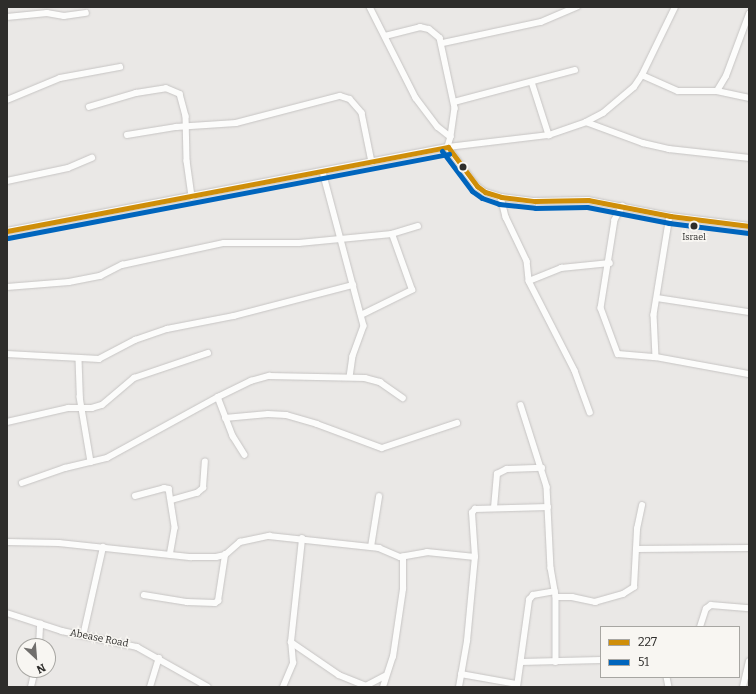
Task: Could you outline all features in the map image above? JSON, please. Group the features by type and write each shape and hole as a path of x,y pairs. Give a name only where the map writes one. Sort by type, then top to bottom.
{"street":[{"path":"370,7 416,98 438,127 451,137"},
{"path":"443,43 541,22 577,7"},
{"path":"7,231 192,197 448,147 549,135 586,122 619,101 642,75 675,7"},
{"path":"7,17 86,13"},
{"path":"717,91 726,76 749,14"},
{"path":"385,36 420,27 435,33 443,43 454,102 451,137 448,147"},
{"path":"7,100 60,78 120,67"},
{"path":"454,102 575,70"},
{"path":"642,75 678,90 717,91 749,98"},
{"path":"532,82 549,135"},
{"path":"89,107 136,93 166,88 180,94 186,116 185,128 192,197"},
{"path":"127,135 236,123 340,96 350,99 362,113 372,162"},
{"path":"586,122 643,144 749,158"},
{"path":"448,147 477,186 485,192 501,197 546,201 582,199 670,216 749,226"},
{"path":"7,181 68,168 92,158"},
{"path":"323,172 329,202 342,239 361,315 363,332 353,356 350,377"},
{"path":"501,197 506,217 527,261 529,281 575,371 590,412"},
{"path":"623,206 616,220 610,263 601,308 615,350 621,356 656,357 749,374"},
{"path":"656,357 654,326 670,216"},
{"path":"7,287 69,282 100,276 122,264 224,243 281,244 342,239 392,234 418,226"},
{"path":"361,315 412,290 392,234"},
{"path":"529,281 561,268 610,263"},
{"path":"7,354 79,359 108,356 135,340 167,329 234,316 353,284"},
{"path":"657,298 749,312"},
{"path":"7,422 82,406 92,408 102,405 138,376 208,353"},
{"path":"79,359 82,406 91,462"},
{"path":"22,483 53,472 107,458 218,397 250,381 269,376 350,377 376,381 403,398"},
{"path":"218,397 225,418 245,455"},
{"path":"521,406 542,468 548,507 551,568 555,594 556,662"},
{"path":"225,418 268,414 286,415 318,424 382,448 457,423"},
{"path":"172,500 197,493 203,488 206,462"},
{"path":"494,508 497,474 507,469 542,468"},
{"path":"135,496 167,487 172,500 175,532 170,555"},
{"path":"371,547 379,497"},
{"path":"461,674 517,685 529,600 533,595 555,594 572,596 595,602 629,591 636,583 636,549 642,506"},
{"path":"459,687 474,557 472,513 475,509 548,507"},
{"path":"7,542 59,543 202,558 225,555 240,542 255,537 302,539 371,547 403,557 427,552 474,557"},
{"path":"283,687 293,663 291,642 302,539"},
{"path":"83,636 103,547"},
{"path":"636,549 749,548"},
{"path":"144,596 187,602 215,603 218,600 225,555"},
{"path":"383,687 385,676 392,657 396,636 403,588 403,557"},
{"path":"700,626 706,609 711,605 749,608"},
{"name":"Abease Road","path":"7,613 83,636 129,644 158,658 208,687"},
{"path":"39,638 40,624"},
{"path":"291,642 339,675 368,686 385,676"},
{"path":"150,687 158,658"},
{"path":"521,662 600,660"},
{"path":"743,687 749,662"}],"transit line":[{"name":"227","path":"448,147 477,186 485,192 501,197 535,201 588,200 670,216 749,226"},
{"name":"227","path":"7,231 448,147"},
{"name":"51","path":"442,151 472,191 482,198 499,204 535,208 587,207 669,223 748,233"},
{"name":"51","path":"8,238 449,154"}],"place":[{"name":"Israel","path":"694,226"}]}
